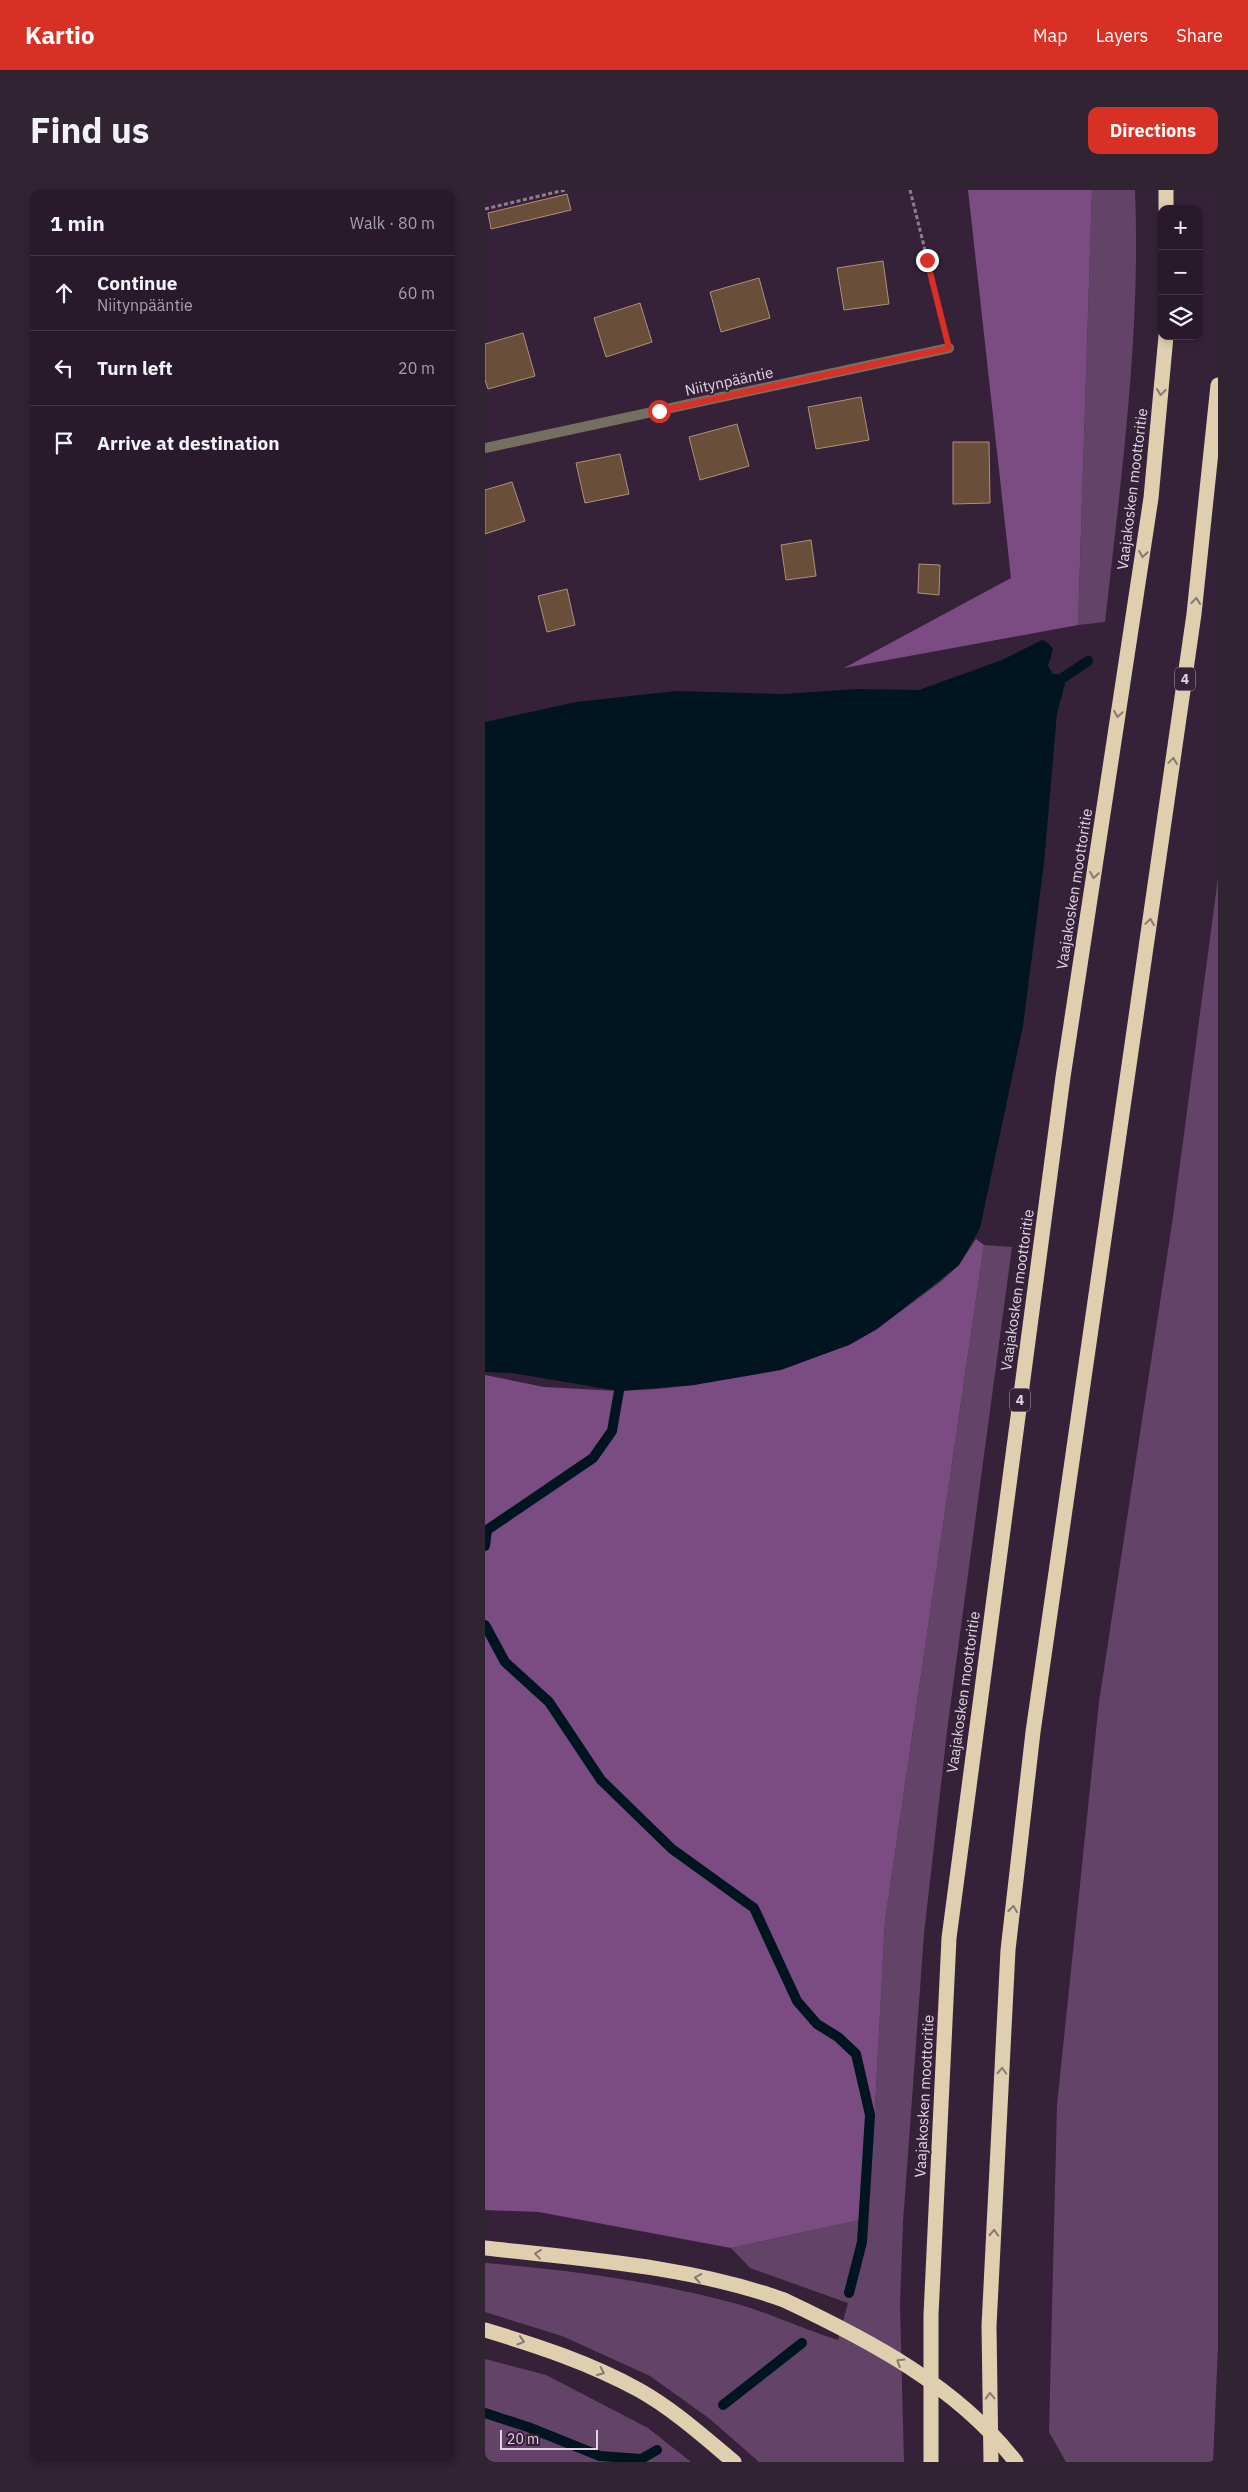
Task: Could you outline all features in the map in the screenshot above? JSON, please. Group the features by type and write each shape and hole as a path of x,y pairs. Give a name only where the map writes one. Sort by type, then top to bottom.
{"highway":[{"path":"1166,190 1166,205"},
{"name":"Vaajakosken moottoritie","path":"931,2462 931,2314 949,1938 1062,1086 1151,498 1166,340"},
{"name":"4","path":"991,2462 989,2326 1008,1950 1033,1732 1194,614 1218,386"},
{"path":"485,2248 623,2264 746,2286 784,2300 855,2333 945,2391 1004,2446 1016,2462"},
{"path":"485,2330 557,2352 640,2390 703,2435 734,2462"}],"street":[{"name":"Niitynpääntie","path":"485,448 949,348"}],"path":[{"path":"485,209 565,190"},
{"path":"910,190 949,348"}],"shaded area":[{"path":"968,190 1092,190 1078,625 844,668 1011,578"},
{"path":"1092,190 1135,190 1135,298 1123,460 1105,622 1078,625"},
{"path":"1218,878 1218,2346 1213,2462 1066,2462 1049,2432 1057,2105 1099,1702 1172,1224"},
{"path":"976,1239 984,1245 885,1921 869,2218 731,2248 539,2212 485,2210 485,1375 544,1387 619,1391 657,1389 694,1385 849,1345 877,1329 940,1282 959,1265"},
{"path":"984,1245 1012,1247 948,1723 924,1934 903,2222 900,2305 904,2462 759,2462 710,2419 650,2376 562,2336 485,2312 485,2263 550,2269 646,2283 741,2305 838,2340 848,2303 750,2268 731,2248 869,2218 885,1921"},
{"path":"485,2359 546,2375 648,2428 691,2462 485,2462"}],"water":[{"path":"1042,640 1053,649 1048,666 1053,674 1058,674 1065,684 1057,713 1044,863 1023,1026 980,1228 959,1265 877,1329 849,1345 781,1370 694,1385 619,1391 512,1373 485,1372 485,722 576,702 676,691 784,694 857,689 919,690 1002,660"}],"building":[{"path":"567,194 571,210 491,229 488,213"},
{"path":"883,261 889,304 844,310 837,268"},
{"path":"759,278 770,318 721,332 710,292"},
{"path":"640,303 652,342 606,357 594,318"},
{"path":"523,333 535,376 488,389 485,380 485,344"},
{"path":"861,397 869,440 816,449 808,407"},
{"path":"737,424 749,466 700,480 689,437"},
{"path":"953,442 989,442 990,503 953,504"},
{"path":"620,454 629,494 585,503 576,463"},
{"path":"512,482 525,521 485,534 485,490"},
{"path":"811,540 816,576 786,580 781,545"},
{"path":"919,564 940,565 939,595 918,593"},
{"path":"567,589 575,625 547,632 538,596"}],"waterway":[{"path":"1061,679 1088,661"},
{"path":"485,1546 487,1530 593,1458 612,1431 619,1391"},
{"path":"485,1625 505,1662 549,1702 601,1780 672,1849 754,1908 797,2001 817,2024 838,2037 856,2054 870,2115 862,2242 849,2293"},
{"path":"723,2405 802,2343"},
{"path":"485,2413 528,2427 600,2456 641,2459 657,2450"}],"route":[{"path":"659,411 949,348 927,260"}]}
